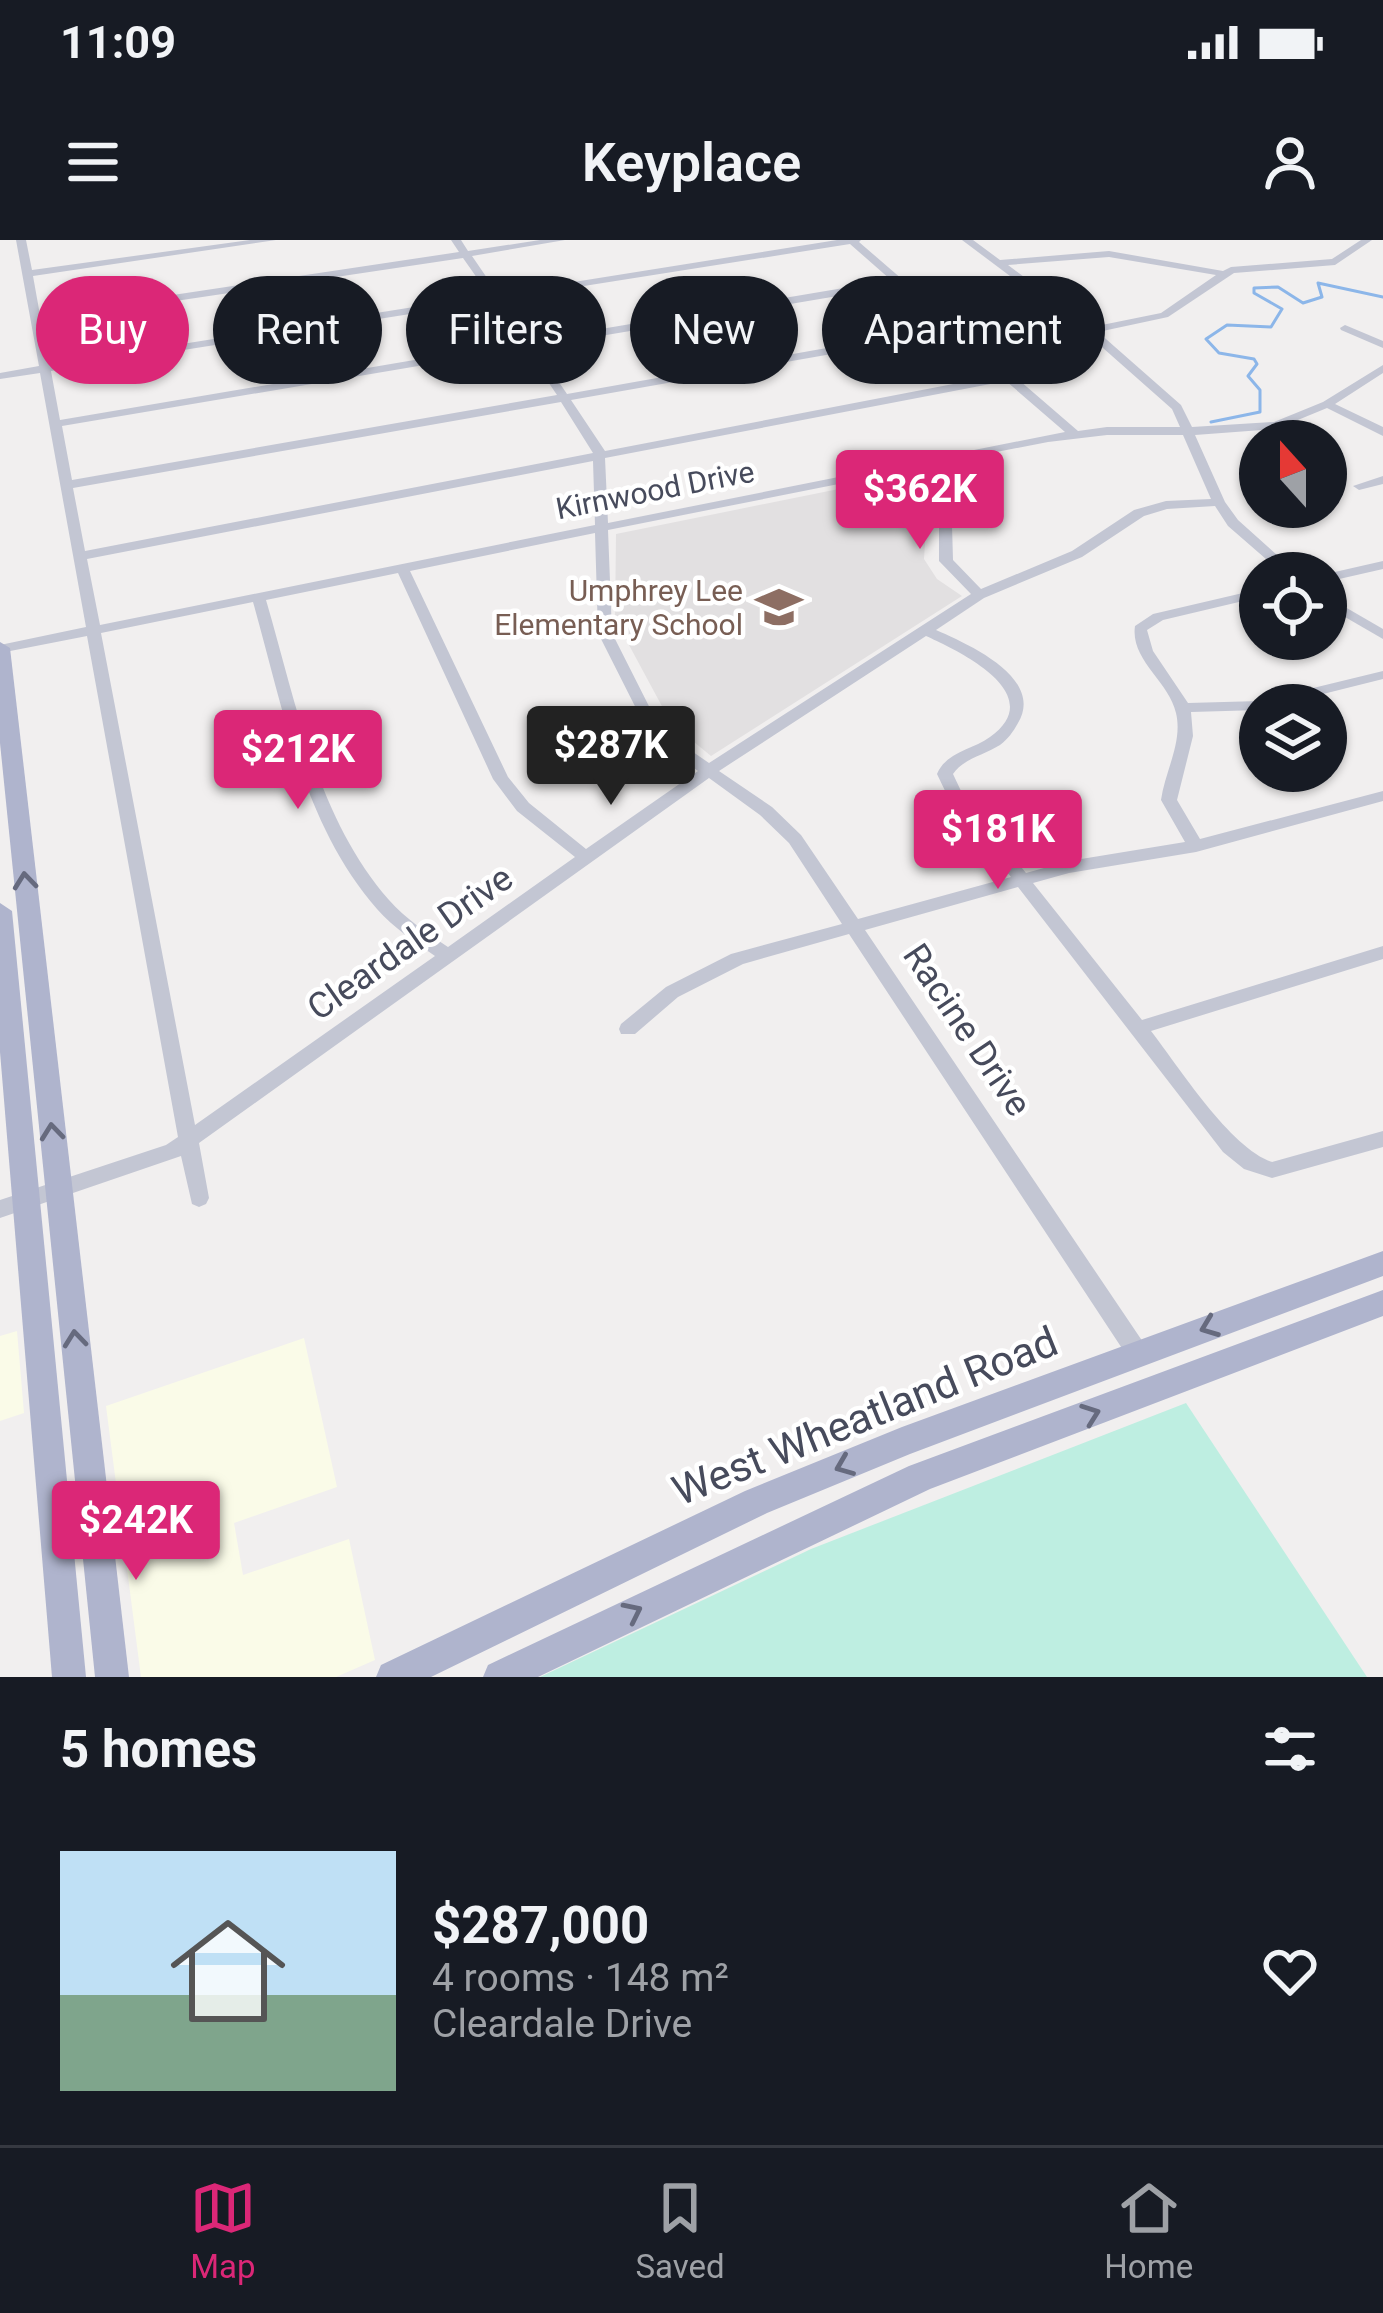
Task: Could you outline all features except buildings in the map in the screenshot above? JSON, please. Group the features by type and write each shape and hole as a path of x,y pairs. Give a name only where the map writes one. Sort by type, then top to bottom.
{"main road":[{"path":"0,649 112,1677"},
{"path":"0,910 13,1205 45,1412 69,1677"},
{"name":"West Wheatland Road","path":"393,1677 749,1505 902,1442 1383,1263"},
{"path":"1318,1285 1342,1318"},
{"name":"West Wheatland Road","path":"514,1670 920,1477 1383,1303"},
{"name":"Racine Drive","path":"1139,1355 1161,1388"},
{"path":"45,1412 81,1400"},
{"path":"902,1442 920,1477"},
{"path":"514,1621 514,1670"}],"street":[{"path":"21,240 36,319"},
{"path":"28,274 271,240"},
{"name":"Racine Drive","path":"456,240 482,276"},
{"path":"189,296 560,240"},
{"path":"606,280 853,240 892,276"},
{"path":"967,240 1017,276"},
{"path":"1105,328 1164,315 1225,274 1247,266 1335,262 1367,240"},
{"path":"998,262 1109,254 1225,274"},
{"path":"606,332 822,296"},
{"path":"189,346 406,311"},
{"path":"1345,328 1383,345"},
{"path":"1105,344 1177,407 1219,502 1240,532 1264,552"},
{"path":"67,484 822,353"},
{"path":"56,424 406,366"},
{"name":"Kirnwood Drive","path":"0,649 1074,434 1263,428 1327,404 1383,368"},
{"path":"0,376 36,370"},
{"path":"48,384 199,1198"},
{"name":"Racine Drive","path":"557,384 602,457 605,633 655,733 782,824 811,860 851,928 1139,1355"},
{"path":"80,556 972,384"},
{"path":"1016,384 1074,434"},
{"path":"1327,404 1383,432"},
{"path":"922,464 945,490 946,561 979,595"},
{"path":"1359,486 1383,480"},
{"name":"Cleardale Drive","path":"13,1205 141,1165 188,1141 708,771 979,595 1077,554 1153,508 1219,502"},
{"path":"1347,573 1383,565"},
{"path":"402,568 501,779 523,807 586,858"},
{"path":"258,597 317,789 340,841 381,902 448,956"},
{"path":"1196,846 1168,800 1184,747 1184,708 1143,646 1140,628 1158,617 1239,598"},
{"path":"1347,613 1383,635"},
{"path":"925,630 987,660 1012,692 1016,706 1009,728 958,759 945,774 954,794 1230,1146 1272,1170 1383,1139"},
{"path":"1346,684 1383,675"},
{"path":"1184,708 1239,706"},
{"path":"628,1029 673,992 720,965 1022,880 1196,846 1383,796"},
{"path":"1138,1028 1383,952"},
{"path":"4,1006 38,997"}],"shaded area":[{"name":"Umphrey Lee Elementary School","path":"918,473 928,497 924,559 937,579 962,596 711,756 671,723 615,619 616,534"},
{"path":"17,1331 24,1413 0,1421 0,1336"},
{"path":"304,1338 337,1487 234,1523 243,1575 349,1539 375,1660 336,1677 141,1677 106,1406"}],"green space":[{"path":"1186,1403 1367,1677 540,1677 811,1549"}],"waterway":[{"path":"1211,422 1260,412 1260,390 1248,376 1257,364 1254,359 1219,353 1206,339 1227,325 1271,327 1282,309 1254,293 1254,288 1278,287 1303,303 1322,297 1318,283 1383,297"}],"place":[{"name":"Umphrey Lee Elementary School","path":"779,607"}]}
